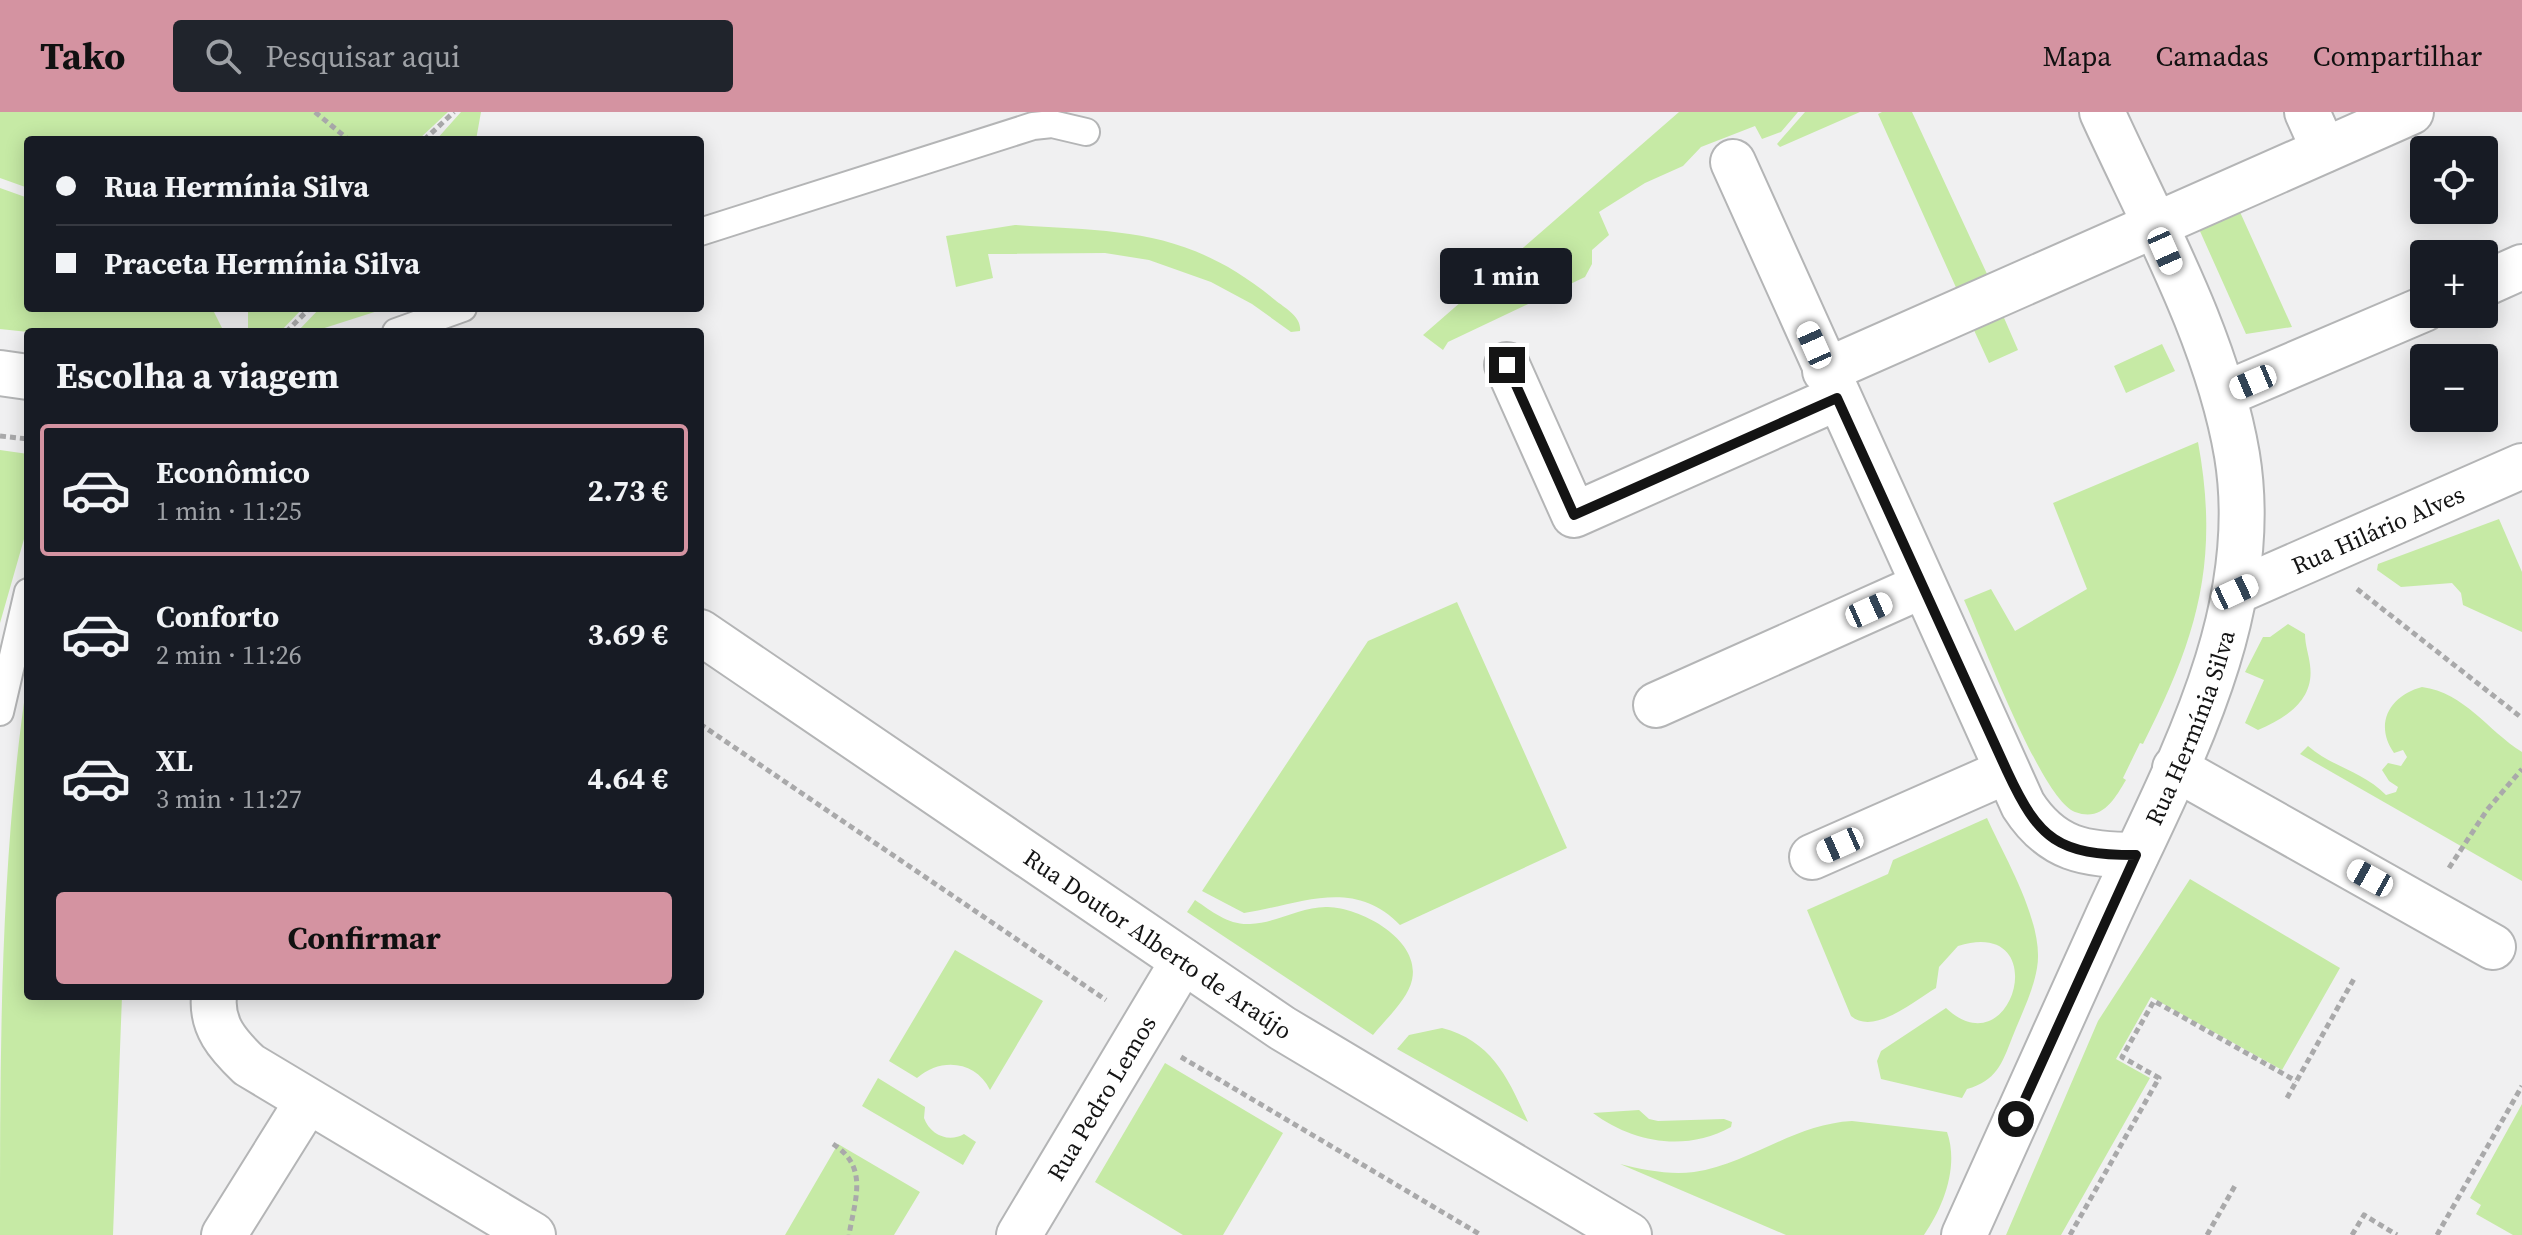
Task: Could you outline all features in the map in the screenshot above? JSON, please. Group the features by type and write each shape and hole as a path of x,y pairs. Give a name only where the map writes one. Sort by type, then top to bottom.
{"street":[{"name":"Rua Hermínia Silva","path":"1964,1235 2175,768 2216,667 2235,592 2241,511 2237,458 2225,394 2102,112"},
{"path":"1507,365 1574,515 1831,385 2155,228 2316,131 2411,112"},
{"path":"1733,162 1922,586 2007,771 2036,826 2057,841 2080,851 2136,855"},
{"path":"2498,278 2522,267"},
{"path":"2225,394 2410,315"},
{"path":"0,373 24,376"},
{"name":"Rua Hilário Alves","path":"2235,592 2522,466"},
{"path":"1656,705 1922,586"},
{"name":"Rua Doutor Alberto de Araújo","path":"704,635 1282,1028 1629,1235"},
{"path":"2175,768 2493,947"},
{"path":"1812,857 2007,771"},
{"name":"Rua Pedro Lemos","path":"1019,1235 1183,961"},
{"path":"214,1000 217,1026 228,1044 249,1065 533,1235"},
{"path":"224,1235 307,1102"}],"lane":[{"path":"704,231 1033,126 1052,124 1086,132"},
{"path":"407,328 452,312"},
{"path":"0,712 24,609"}],"path":[{"path":"315,112 344,136"},
{"path":"428,136 454,112"},
{"path":"290,328 306,312"},
{"path":"0,436 24,439"},
{"path":"2327,550 2357,588 2522,718"},
{"path":"704,727 1109,1002"},
{"path":"2425,909 2480,820 2522,769"},
{"path":"2287,1098 2355,977"},
{"path":"2070,1235 2159,1078 2122,1057 2154,1001 2296,1081"},
{"path":"1169,1050 1481,1235"},
{"path":"2437,1235 2522,1086"},
{"path":"833,1144 849,1156 858,1178 849,1235"},
{"path":"2207,1235 2236,1184"},
{"path":"2352,1235 2364,1215 2397,1235"}],"green space":[{"path":"0,112 448,112 422,136 24,136 24,187 0,178"},
{"path":"461,112 481,112 477,136 440,136"},
{"path":"1679,112 1798,112 1781,132 1762,139 1755,126 1701,147 1683,166 1645,183 1599,212 1609,235 1592,250 1592,264 1585,277 1448,342 1443,350 1423,335"},
{"path":"1805,112 1860,112 1780,147 1777,144"},
{"path":"1912,112 1994,289 1963,303 1878,114"},
{"path":"0,188 24,197 24,312 214,312 222,328 24,328 24,332 0,329"},
{"path":"2235,201 2292,327 2246,334 2199,229"},
{"path":"1015,225 1121,233 1182,246 1243,276 1292,313 1300,331 1291,332 1252,304 1211,282 1149,260 1105,253 988,254 993,278 956,287 946,236"},
{"path":"1998,304 2018,350 1989,363 1968,317"},
{"path":"248,312 299,312 284,328 248,328"},
{"path":"316,312 374,312 324,328 301,328"},
{"path":"2162,344 2175,371 2126,393 2114,366"},
{"path":"2198,442 2204,485 2205,562 2190,634 2162,706 2143,744 2140,743 2117,795 2100,812 2075,812 2061,801 2030,749 1964,600 1991,589 2015,631 2087,589 2053,503"},
{"path":"0,450 24,453 24,539 0,623"},
{"path":"2499,519 2522,572 2522,632 2463,605 2461,593 2452,583 2401,587 2377,570 2378,564"},
{"path":"1457,602 1567,848 1400,925 1382,910 1364,901 1344,898 1305,900 1244,913 1202,891 1368,641"},
{"path":"2288,624 2305,634 2310,665 2308,688 2288,713 2258,730 2245,723 2264,680 2245,672 2263,637 2270,637"},
{"path":"2422,687 2463,704 2522,752 2522,881 2300,754 2308,746 2386,795 2396,792 2398,787 2389,781 2382,770 2388,763 2401,766 2407,757 2403,750 2394,753 2388,742 2385,721 2394,703"},
{"path":"24,706 24,1000 122,1000 113,1235 0,1235 1,1024 7,883"},
{"path":"1987,818 2022,892 2038,951 2033,986 2005,1056 1991,1076 1967,1089 1962,1098 1881,1079 1877,1061 1881,1051 1946,1008 1970,1022 1990,1021 2005,1008 2014,989 2014,969 2006,952 1988,943 1958,946 1939,967 1936,988 1894,1014 1871,1022 1860,1021 1851,1016 1807,910 1888,874 1893,860"},
{"path":"2190,879 2340,968 2282,1070 2151,997 2116,1059 2150,1078 2061,1235 2006,1235 2098,1021"},
{"path":"1195,900 1221,917 1242,924 1270,921 1318,907 1357,913 1386,929 1407,952 1412,965 1410,987 1373,1035 1187,912"},
{"path":"955,950 1043,1001 990,1090 976,1073 957,1065 937,1067 917,1078 889,1061"},
{"path":"1442,1028 1474,1042 1486,1052 1505,1076 1528,1122 1397,1049 1409,1035"},
{"path":"1165,1063 1283,1133 1223,1235 1183,1235 1095,1182"},
{"path":"878,1078 925,1107 924,1118 935,1133 952,1138 964,1134 976,1142 963,1165 862,1106"},
{"path":"2522,1104 2522,1235 2513,1235 2476,1214 2481,1205 2470,1198"},
{"path":"1639,1110 1649,1119 1658,1121 1724,1119 1732,1122 1731,1127 1696,1140 1660,1141 1625,1131 1593,1113"},
{"path":"1852,1121 1947,1132 1951,1158 1948,1185 1924,1235 1786,1235 1620,1164 1675,1173 1694,1172 1734,1161 1811,1129"},
{"path":"838,1144 920,1192 894,1235 785,1235"}],"route":[{"path":"1507,365 1574,515 1837,398 2007,771 2036,826 2057,841 2080,851 2136,855 2016,1119"}]}
